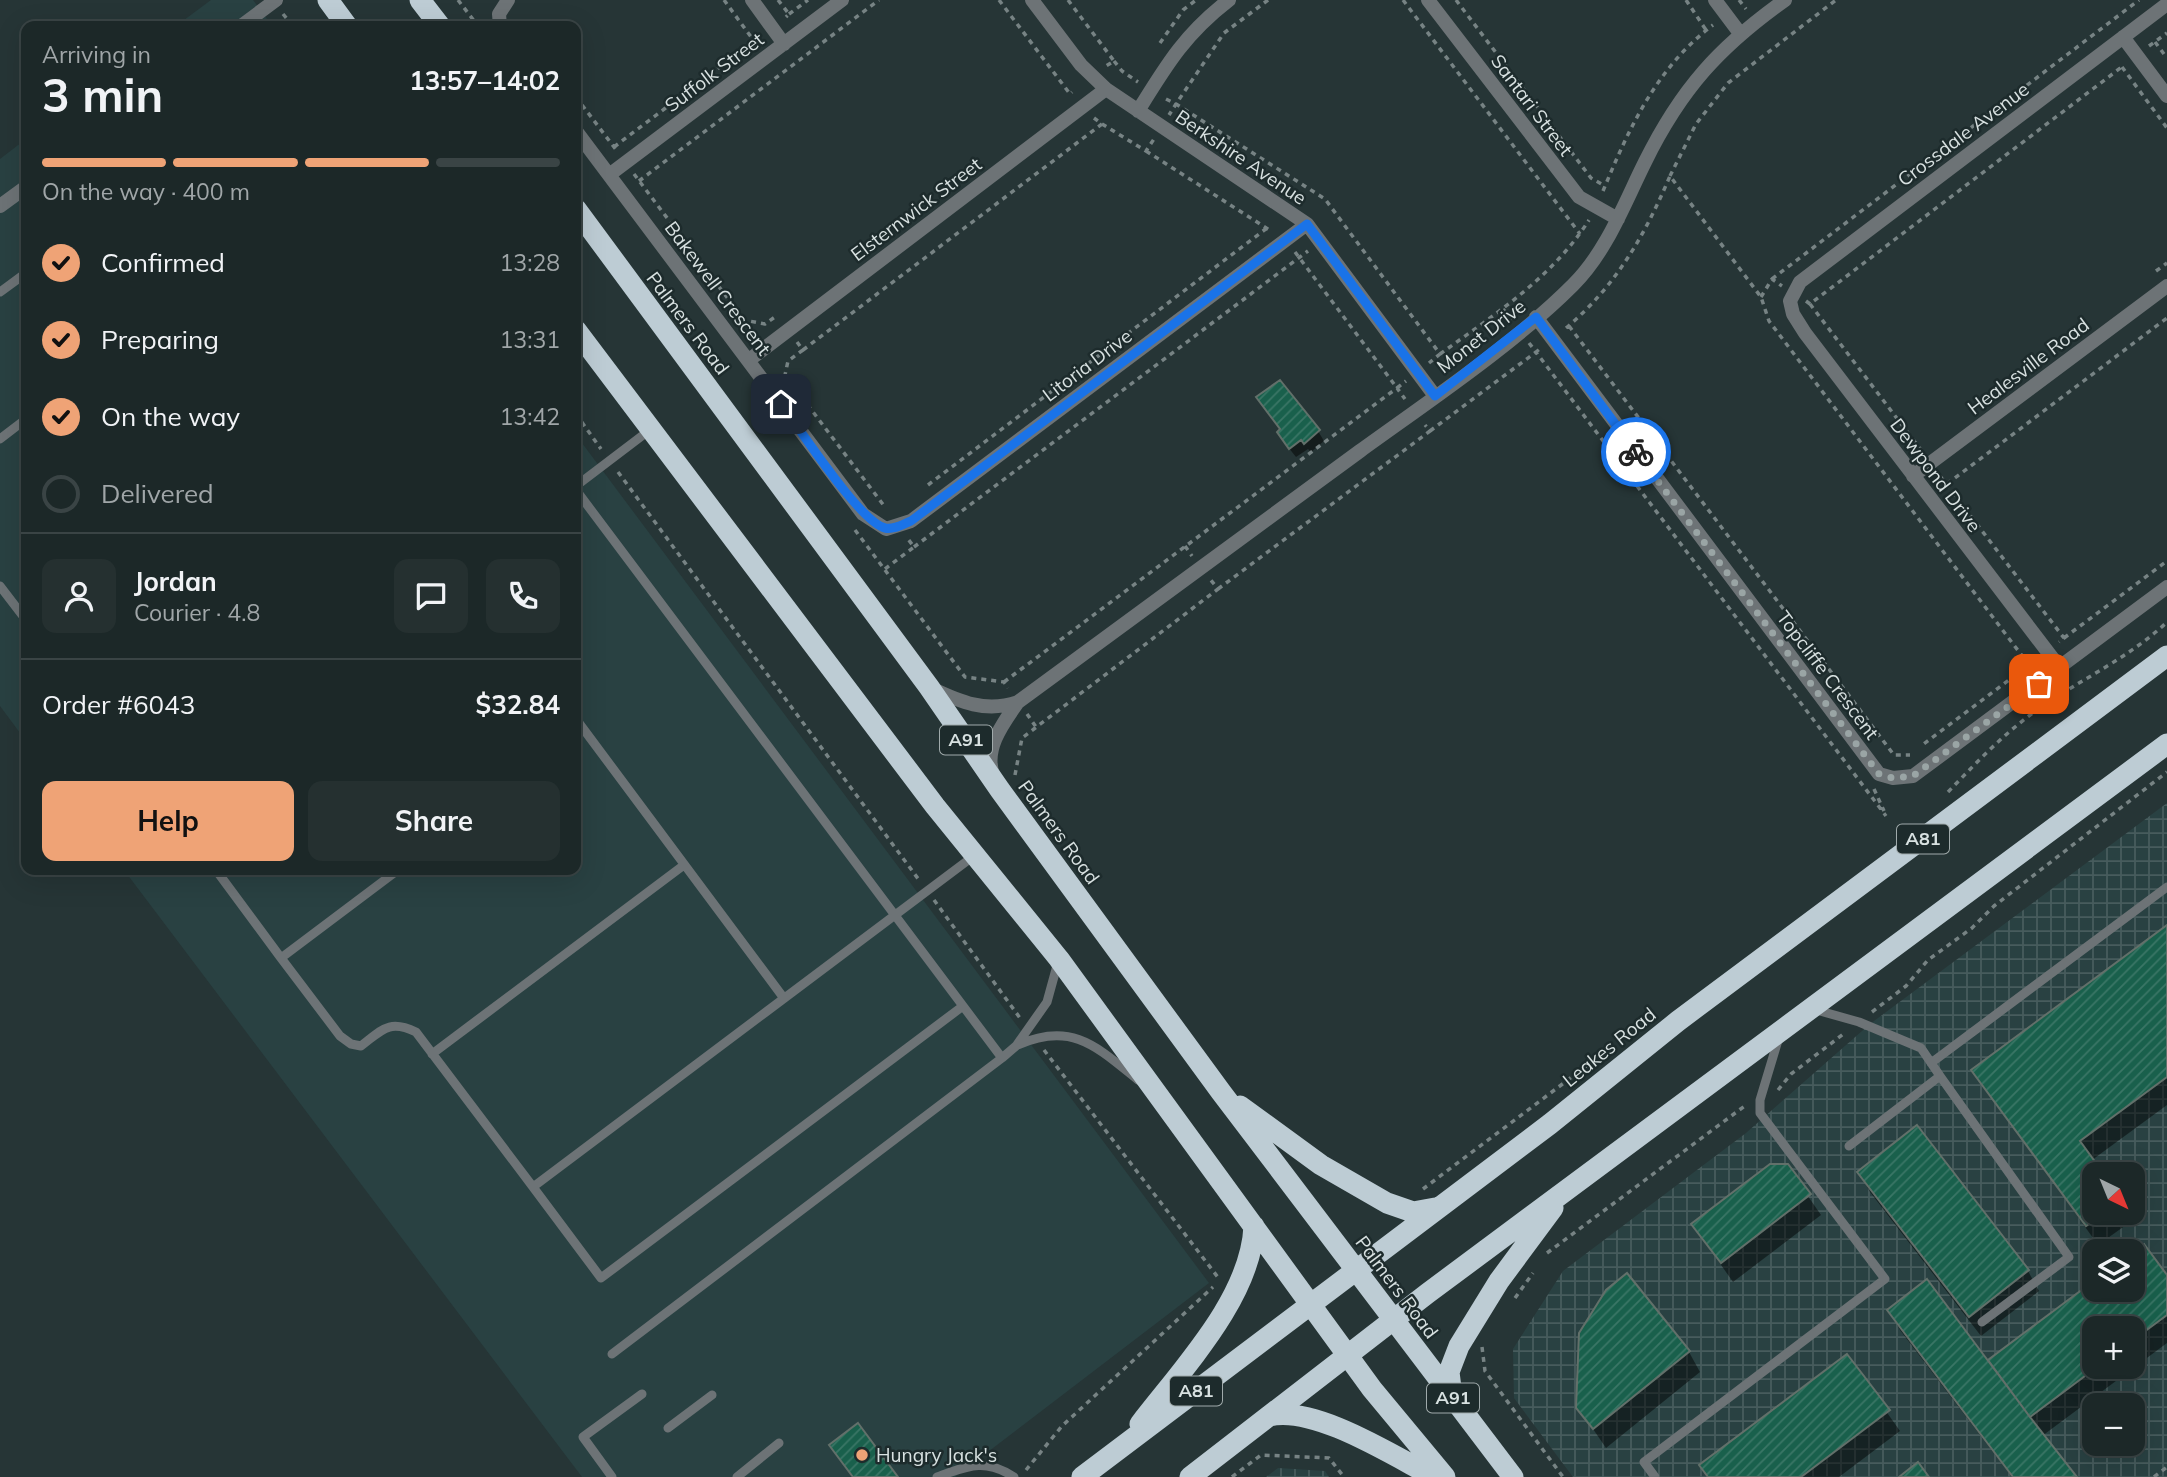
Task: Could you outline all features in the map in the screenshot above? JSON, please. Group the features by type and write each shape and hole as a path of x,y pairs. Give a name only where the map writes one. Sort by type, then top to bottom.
{"highway":[{"path":"328,0 343,21"},
{"path":"420,0 436,21"},
{"name":"Palmers Road","path":"581,216 929,687 1008,784 1221,1092 1513,1477"},
{"name":"A91","path":"581,337 975,855 1059,959 1347,1355 1445,1477"},
{"name":"Leakes Road","path":"1082,1477 1550,1124 1678,1021 2167,656"},
{"path":"1190,1477 1393,1320 2167,744"},
{"path":"1221,1092 1321,1165 1387,1203 1413,1212 1439,1207"},
{"path":"1452,1397 1449,1372 1459,1346 1499,1281 1567,1190"},
{"path":"1124,1446 1198,1349 1240,1284 1250,1259 1254,1226"},
{"path":"1269,1416 1283,1412 1306,1415 1375,1446 1434,1477"}],"street":[{"path":"248,21 276,0"},
{"path":"500,21 499,14 508,0"},
{"path":"752,0 784,44"},
{"name":"Suffolk Street","path":"608,175 842,0"},
{"name":"Berkshire Avenue","path":"1032,0 1081,65 1106,89 1307,224 1435,396"},
{"path":"1138,111 1176,49 1203,20 1229,0"},
{"name":"Santari Street","path":"1428,0 1579,197 1618,219"},
{"path":"1714,0 1739,32"},
{"name":"Monet Drive","path":"929,687 973,706 1000,707 1018,702 1435,396 1536,317 1575,284 1618,219 1666,121 1692,82 1739,32 1785,0"},
{"name":"Crossdale Avenue","path":"1791,297 1800,282 2167,4"},
{"path":"2123,37 2167,96"},
{"name":"Elsternwick Street","path":"749,360 1106,89"},
{"name":"Bakewell Crescent","path":"581,138 863,514 886,529"},
{"path":"0,206 21,191"},
{"name":"Litoria Drive","path":"886,529 911,521 1307,224"},
{"name":"Healesville Road","path":"1913,477 2167,286"},
{"name":"Dewpond Drive","path":"1791,297 1793,314 1805,333 2060,668"},
{"name":"Topcliffe Crescent","path":"1536,317 1879,774 1893,778 1913,776 2167,587"},
{"name":"Monet Drive","path":"1008,784 991,770 992,747 1018,702"}],"lane":[{"path":"0,292 21,277"},
{"path":"0,439 21,423"},
{"path":"581,484 651,429"},
{"path":"581,495 1002,1058"},
{"path":"0,586 21,613"},
{"path":"581,726 783,997"},
{"path":"533,1187 975,855"},
{"path":"432,1054 684,865"},
{"path":"220,875 340,1036 351,1044 361,1046 386,1027 400,1024 416,1032 601,1278 963,1006"},
{"path":"281,958 391,875"},
{"path":"1931,1063 2167,887"},
{"path":"612,1354 1016,1046 1047,1002 1059,959"},
{"path":"1812,1008 1859,1022 1921,1048 2069,1256 1982,1322"},
{"path":"1655,1477 1644,1462 1885,1279 1760,1114 1760,1100 1780,1031"},
{"path":"1016,1046 1047,1034 1088,1041 1158,1096"},
{"path":"1849,1146 1940,1076"},
{"path":"612,1477 583,1437 642,1394"},
{"path":"668,1428 712,1395"},
{"path":"737,1477 779,1443"},
{"path":"937,1477 967,1466 996,1465 1014,1477"}],"path":[{"path":"458,0 474,21"},
{"path":"789,14 808,0"},
{"path":"639,181 879,0"},
{"path":"1176,104 1224,33 1268,0"},
{"path":"1403,0 1580,233"},
{"path":"1456,0 1591,178 1605,186"},
{"path":"1686,0 1706,30"},
{"path":"1440,354 1512,302 1564,253 1596,209 1649,93 1680,54 1745,0"},
{"path":"1836,0 1728,83 1696,124 1640,243 1611,285 1569,326 1894,755 1908,756 2167,561"},
{"path":"1761,298 1772,279 2139,0"},
{"path":"1811,304 2167,33"},
{"path":"614,148 754,41"},
{"path":"2155,42 2167,58"},
{"path":"2122,67 2167,128"},
{"path":"890,514 785,375 788,361 1102,124 1070,94"},
{"path":"581,104 744,320 765,324 777,315 803,350"},
{"path":"1670,176 1761,298 1769,321 2029,665"},
{"path":"914,547 1344,225"},
{"path":"923,488 1267,228"},
{"path":"1772,279 1791,297 1811,304 2064,639"},
{"path":"1947,484 2167,318"},
{"path":"1008,784 1022,738 1536,352 1886,816"},
{"path":"1004,682 1397,388 1430,431"},
{"path":"581,421 1028,1028"},
{"path":"1185,546 1218,589"},
{"path":"1946,794 2002,737 2043,706 2142,646 2167,622"},
{"path":"1020,1477 1062,1426 1221,1280 1035,1038"},
{"path":"1421,1191 1600,1056"},
{"path":"1232,1477 1261,1455 1329,1458 1344,1477"},
{"path":"2154,1477 2167,1467"}],"shaded area":[{"path":"211,0 253,0 268,21 183,21"},
{"path":"21,143 21,734 0,706 0,159"},
{"path":"581,442 1209,1283 955,1477 582,1477 128,875 581,875"},
{"path":"2167,803 2167,1477 1573,1477 1514,1398 1513,1349 1563,1271 1746,1133 1870,1024"},
{"path":"1278,1468 1325,1471 1329,1477 1266,1477"}],"building":[{"path":"1280,380 1320,430 1304,444 1301,440 1289,449 1277,432 1280,429 1256,397"},
{"path":"2167,925 2167,1077 2080,1141 2095,1162 2082,1162 2082,1221 1971,1070"},
{"path":"1917,1125 2029,1270 1969,1317 1857,1172"},
{"path":"1770,1164 1788,1164 1811,1194 1721,1263 1691,1224"},
{"path":"2145,1245 2167,1275 2167,1315 2145,1331 2145,1316 2082,1316 2082,1378 2030,1417 1988,1360 2082,1290 2082,1302 2145,1302"},
{"path":"1627,1273 1690,1351 1593,1429 1576,1408 1579,1333 1606,1290"},
{"path":"1927,1279 2077,1477 2013,1477 1887,1310"},
{"path":"1847,1354 1890,1410 1801,1477 1708,1477 1699,1465"},
{"path":"858,1423 898,1477 853,1477 829,1445"},
{"path":"1918,1462 1929,1477 1899,1477"}],"way so far":[{"path":"1636,452 1879,774 1893,778 1913,776 2039,684"}],"place":[{"name":"Hungry Jack's","path":"862,1455"}],"route":[{"path":"781,404 863,514 886,529 896,528 911,521 1307,224 1435,396 1536,317 1636,452"}]}
